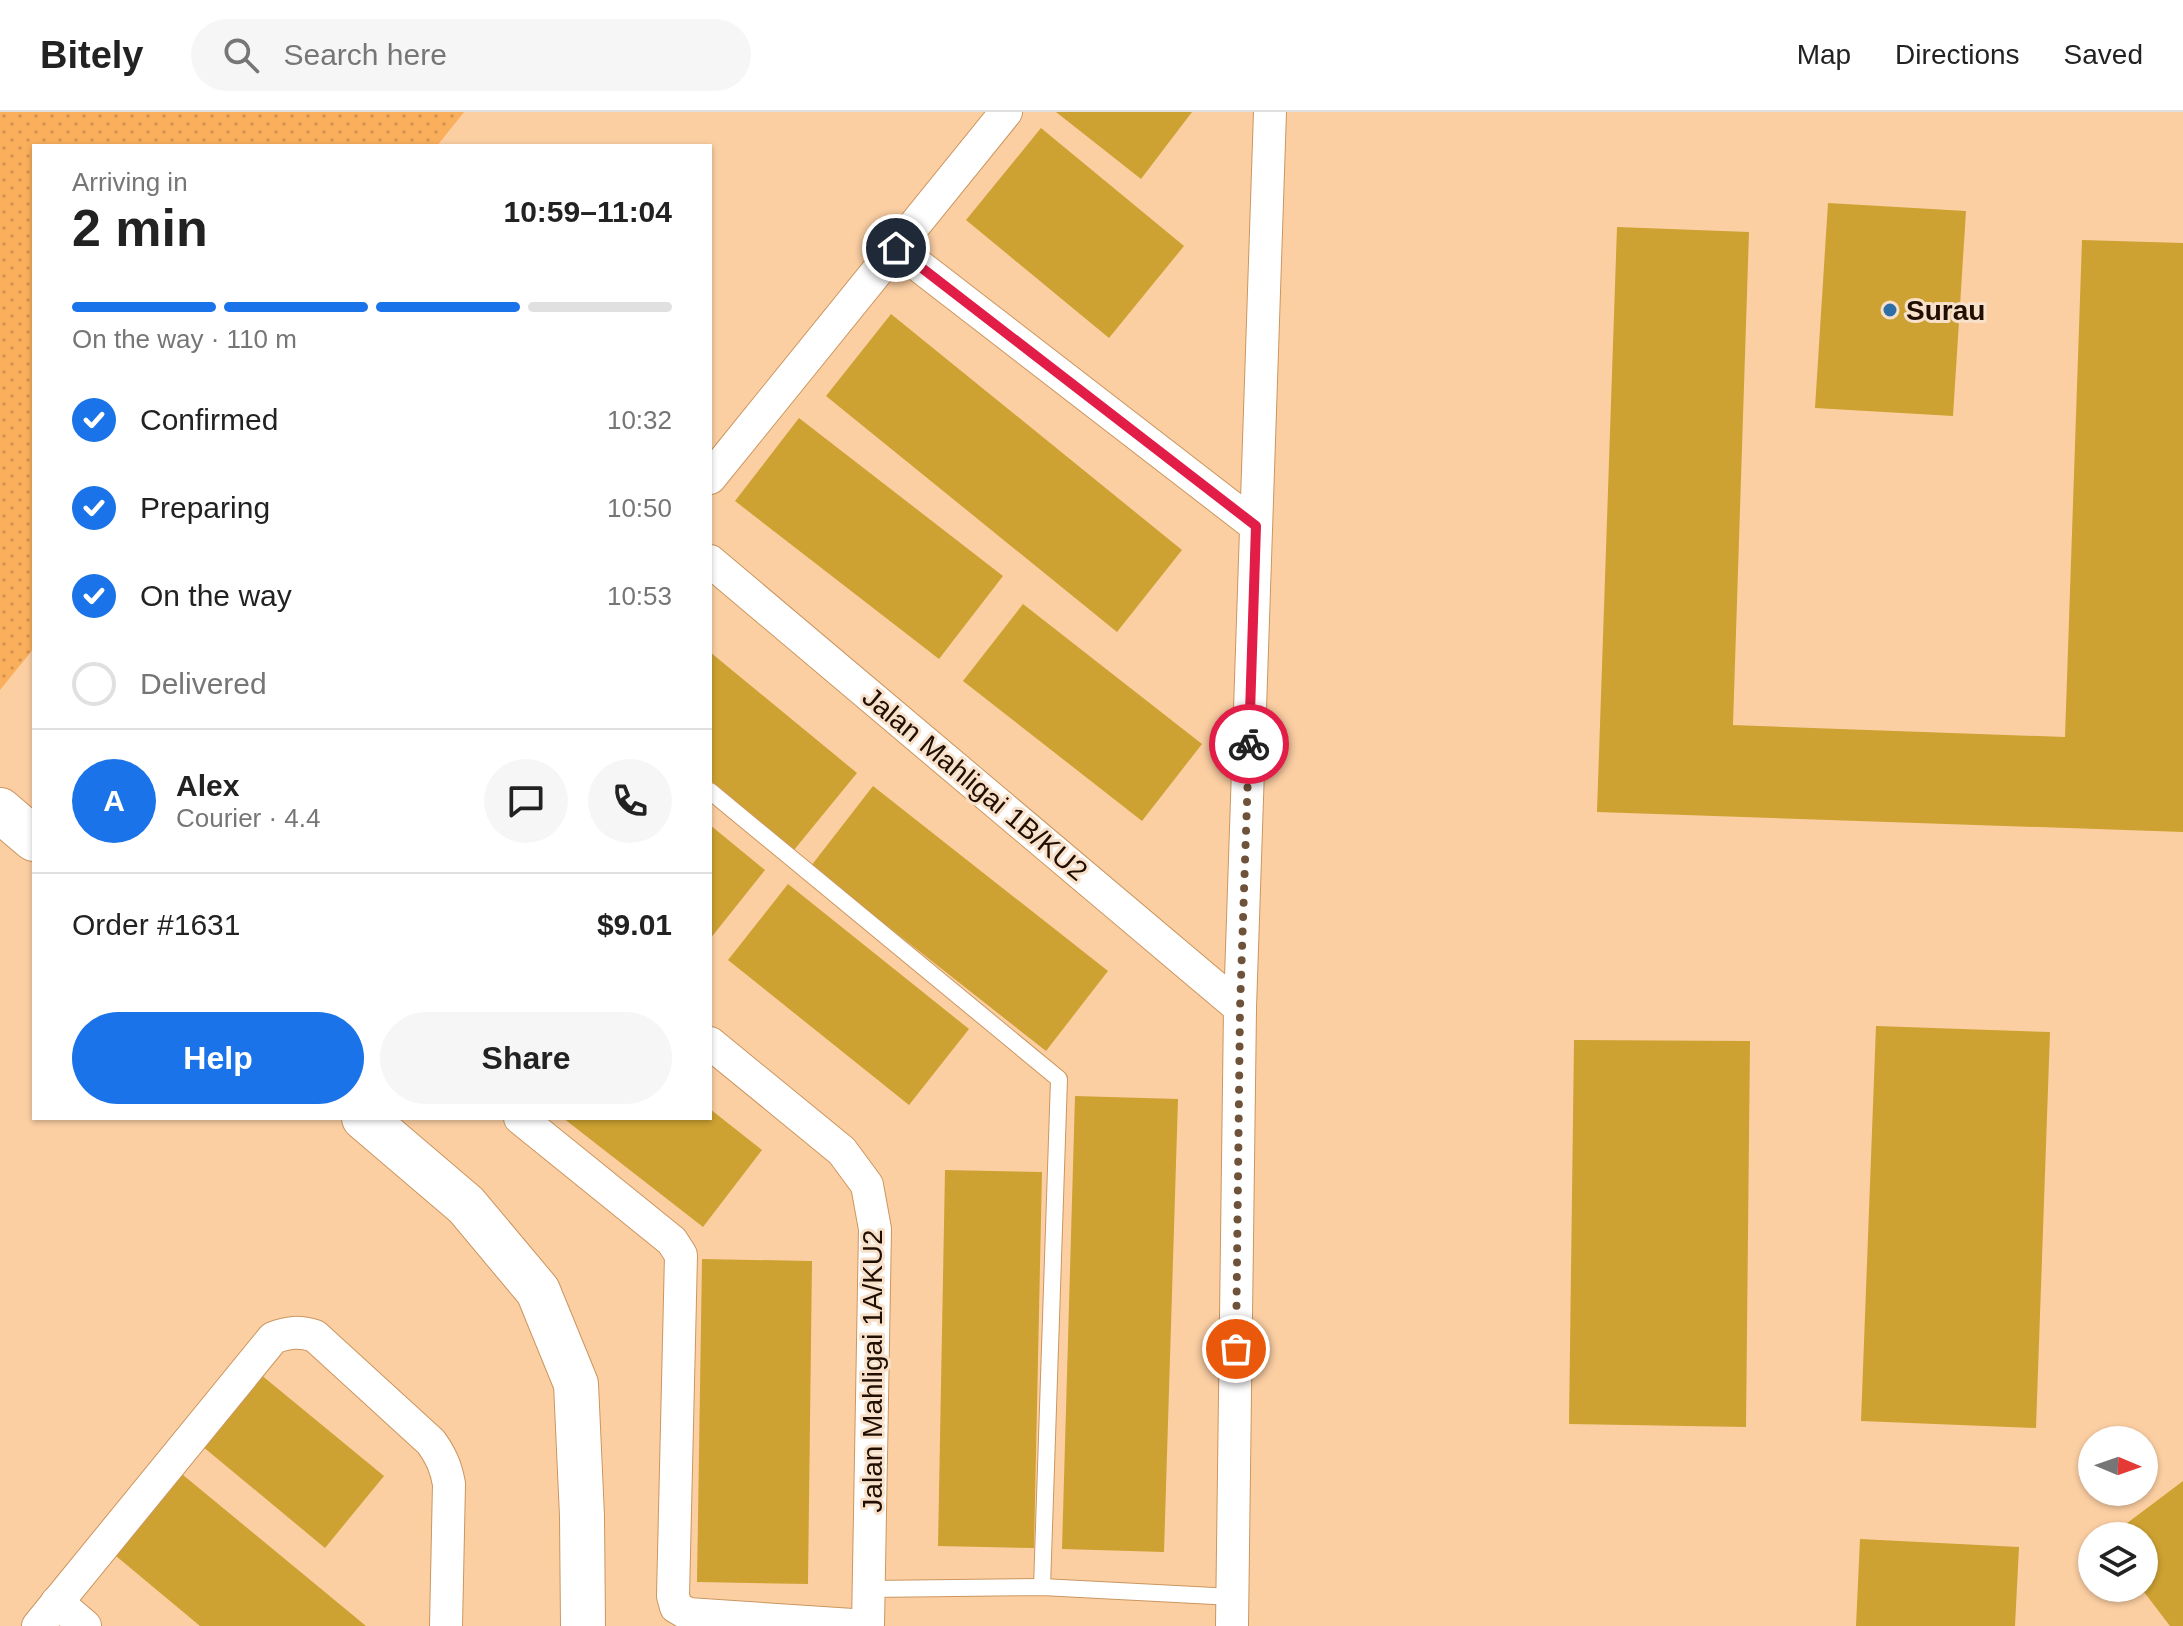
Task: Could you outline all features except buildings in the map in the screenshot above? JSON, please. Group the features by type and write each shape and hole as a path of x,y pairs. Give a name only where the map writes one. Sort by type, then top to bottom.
{"street":[{"path":"712,476 1006,112"},
{"path":"1233,1612 1240,1008 1270,112"},
{"path":"896,248 1256,526"},
{"name":"Jalan Mahligai 1B/KU2","path":"712,563 1240,1008"},
{"path":"0,810 32,837"},
{"name":"Jalan Mahligai 1A/KU2","path":"712,1045 842,1151 867,1185 875,1229 868,1626"},
{"path":"366,1120 466,1205 538,1291 576,1384 583,1626"},
{"path":"522,1120 672,1241 681,1255 673,1596 676,1607 688,1614 868,1626"},
{"path":"85,1626 48,1614 273,1338 294,1332 315,1336 431,1442 440,1454 446,1468 449,1504 446,1626"}],"lane":[{"path":"712,793 1059,1079 1042,1587"},
{"path":"870,1589 1042,1587 1233,1612"}],"shaded area":[{"path":"0,112 464,112 439,144 32,144 32,650 0,690"}],"way so far":[{"path":"1236,1349 1240,1008 1249,744"}],"place":[{"name":"Surau","path":"1890,310"}],"route":[{"path":"896,248 1256,526 1249,744"}]}
